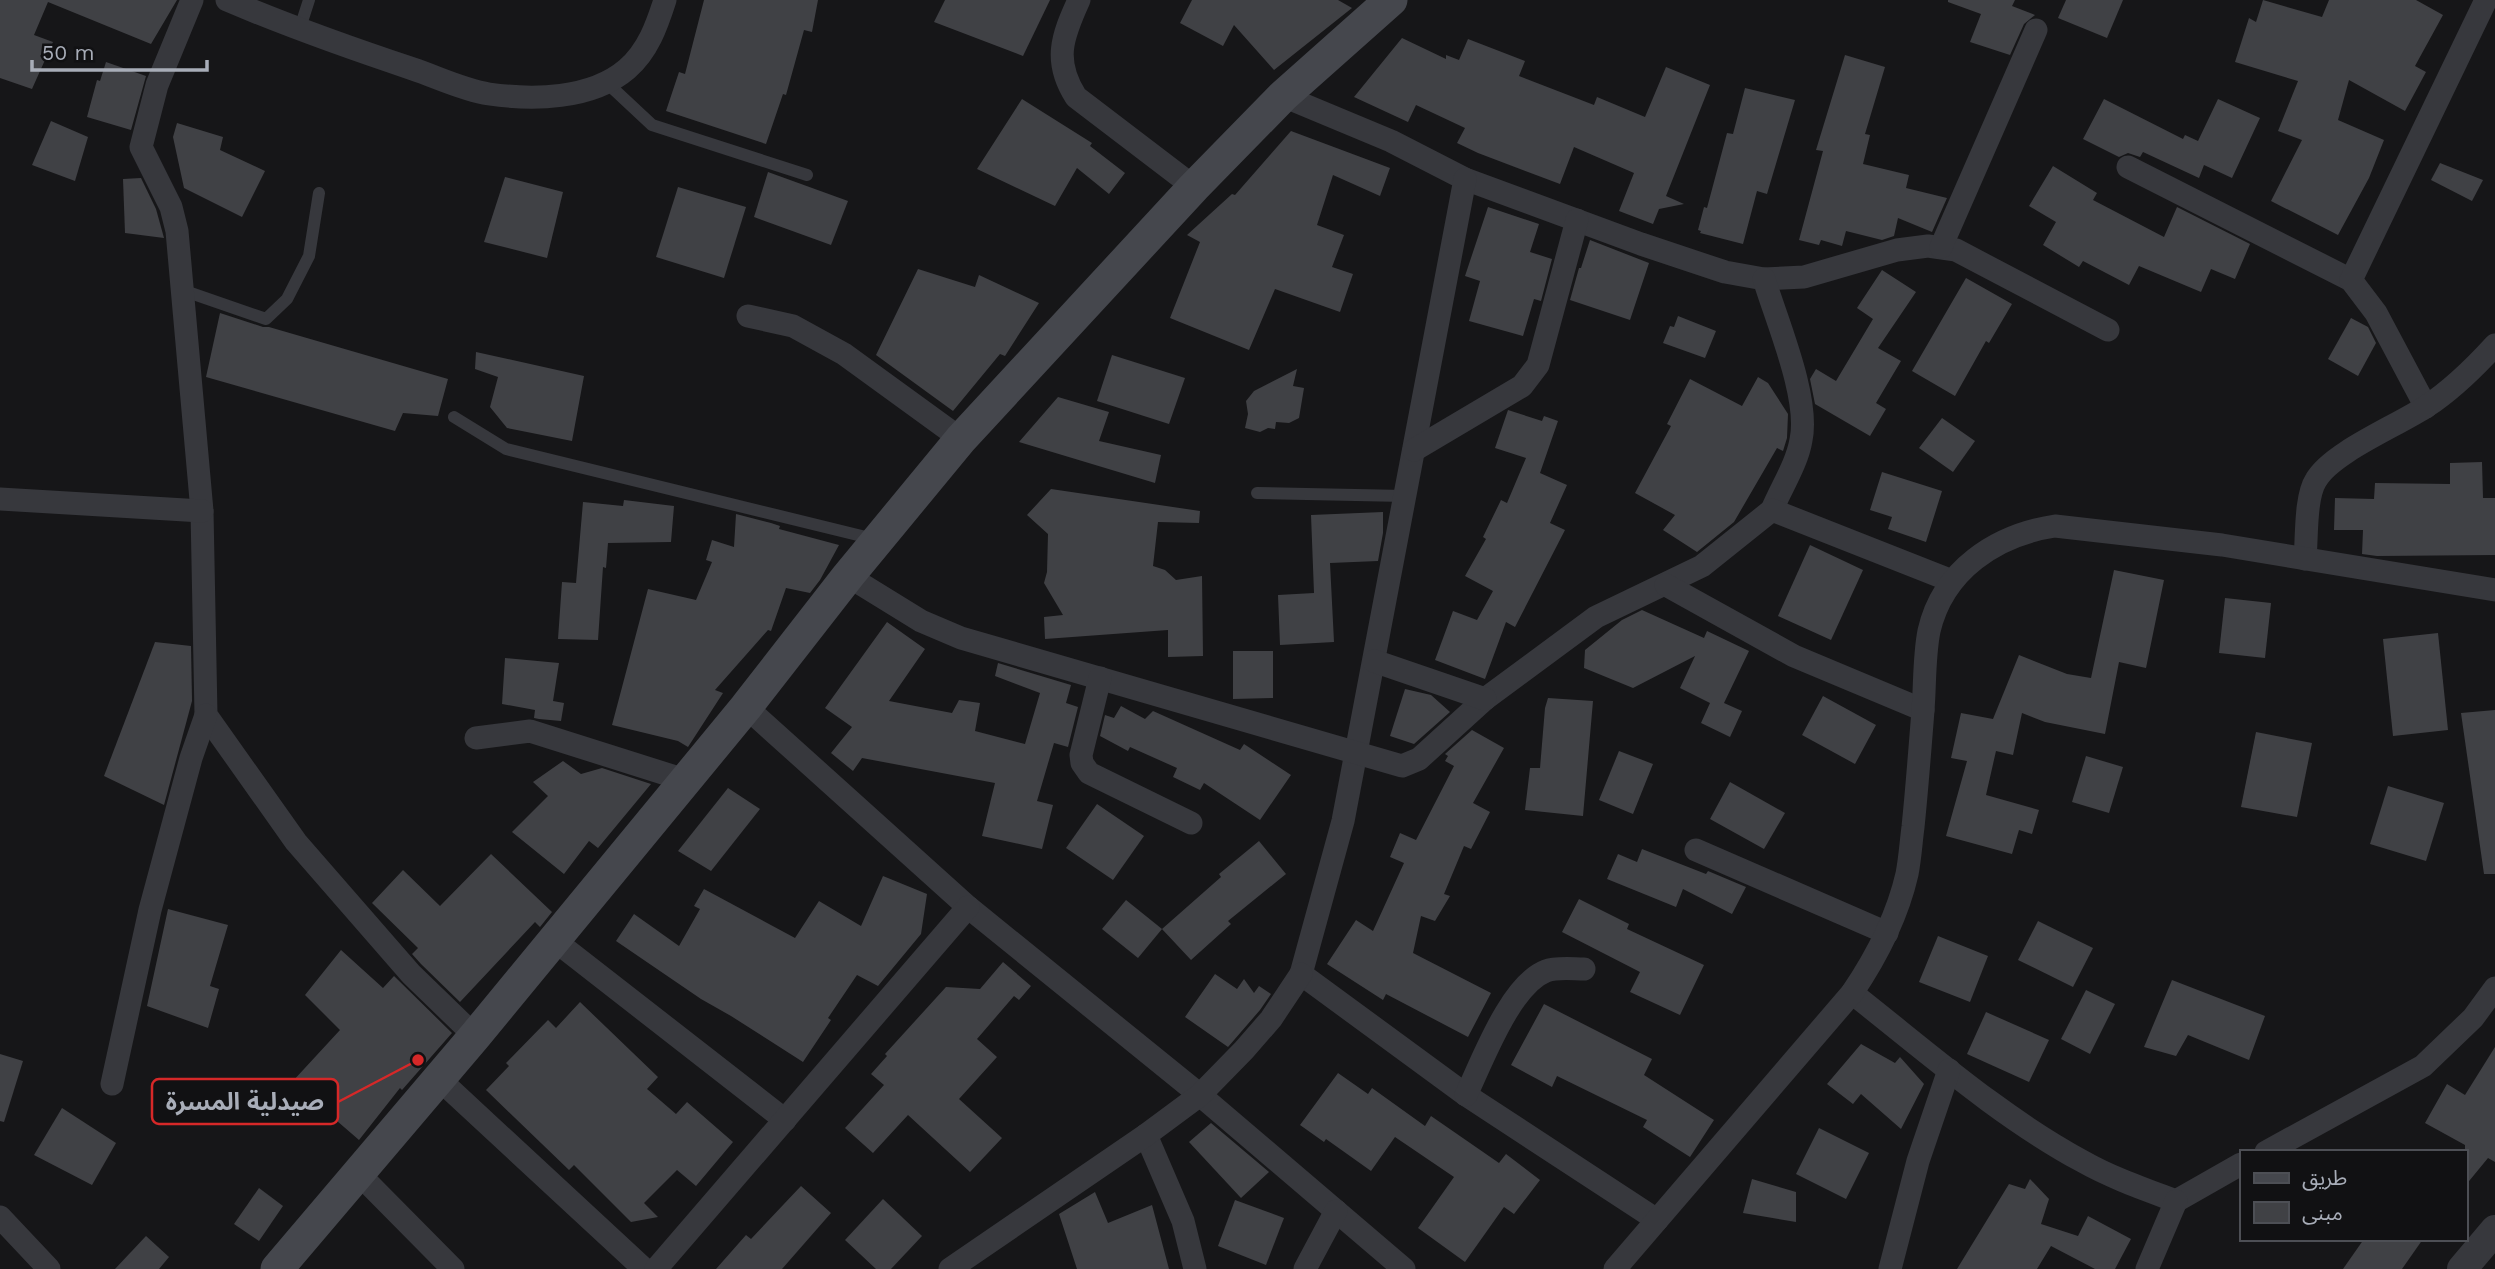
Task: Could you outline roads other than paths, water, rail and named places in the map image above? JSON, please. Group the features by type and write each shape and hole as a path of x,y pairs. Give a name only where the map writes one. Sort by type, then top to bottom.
{"main road":[{"path":"277,1269 554,940 746,707 848,576 961,439 1194,187 1283,96 1391,0"}],"street":[{"path":"111,1084 150,910 205,715 202,511 177,232 171,207 141,147 157,85 192,0"},
{"path":"228,0 299,31 486,94 536,97 561,95 606,82 627,70 642,53 654,32 665,0"},
{"path":"1079,0 1065,30 1060,56 1067,83 1076,97 1194,187"},
{"path":"2351,280 2486,0"},
{"path":"1941,247 2036,30"},
{"path":"1283,96 1391,141 1465,179 1725,272 1764,279 1804,277 1897,250 1941,247 1969,257 2108,330"},
{"path":"2128,167 2351,280 2376,313 2426,407"},
{"path":"950,1269 1200,1095 1270,1019 1301,974 1343,821 1465,179"},
{"path":"1414,450 1522,386 1532,375 1538,366 1577,220"},
{"path":"848,576 896,607 951,634 1356,754 1402,765 1412,763 1485,699 1596,617 1702,566 1772,510 1801,443 1804,421 1801,397 1764,279"},
{"path":"748,316 793,326 844,354 961,439"},
{"path":"2305,559 2311,494 2323,469 2426,407 2470,372 2495,345"},
{"path":"0,499 202,511"},
{"path":"1772,510 1952,581"},
{"path":"1615,1269 1852,993 1872,964 1887,933 1907,873 1918,782 1929,632 1938,604 1952,581 1970,561 1991,547 2032,530 2055,526 2222,545 2495,590"},
{"path":"1666,585 1794,656 1923,710"},
{"path":"1374,661 1485,699"},
{"path":"1100,678 1081,755 1082,763 1089,773 1191,823"},
{"path":"746,707 968,907 1200,1095 1404,1269"},
{"path":"205,715 296,842 411,974 474,1036"},
{"path":"476,738 530,731 685,780"},
{"path":"1696,850 1887,933"},
{"path":"656,1269 968,907"},
{"path":"554,940 785,1120"},
{"path":"1466,1095 1511,1002 1532,980 1546,971 1584,969"},
{"path":"1301,974 1466,1095 1657,1220"},
{"path":"2270,1150 2423,1066 2473,1018 2495,988"},
{"path":"1852,993 1949,1070 2081,1161 2127,1183 2176,1201"},
{"path":"1890,1269 1918,1161 1949,1070"},
{"path":"439,1079 644,1269"},
{"path":"1146,1135 1183,1221 1195,1269"},
{"path":"2147,1269 2176,1201 2240,1165"},
{"path":"358,1174 453,1269"},
{"path":"1305,1269 1336,1211"},
{"path":"0,1217 49,1269"},
{"path":"2462,1269 2495,1230"}],"lane":[{"path":"299,31 309,0"},
{"path":"606,82 652,125 807,174"},
{"path":"182,290 267,319 286,299 309,256 319,193"},
{"path":"454,417 506,449 878,540"},
{"path":"1257,493 1405,496"}],"place":[{"name":"صيدلية المسرة","path":"418,1060"}]}
